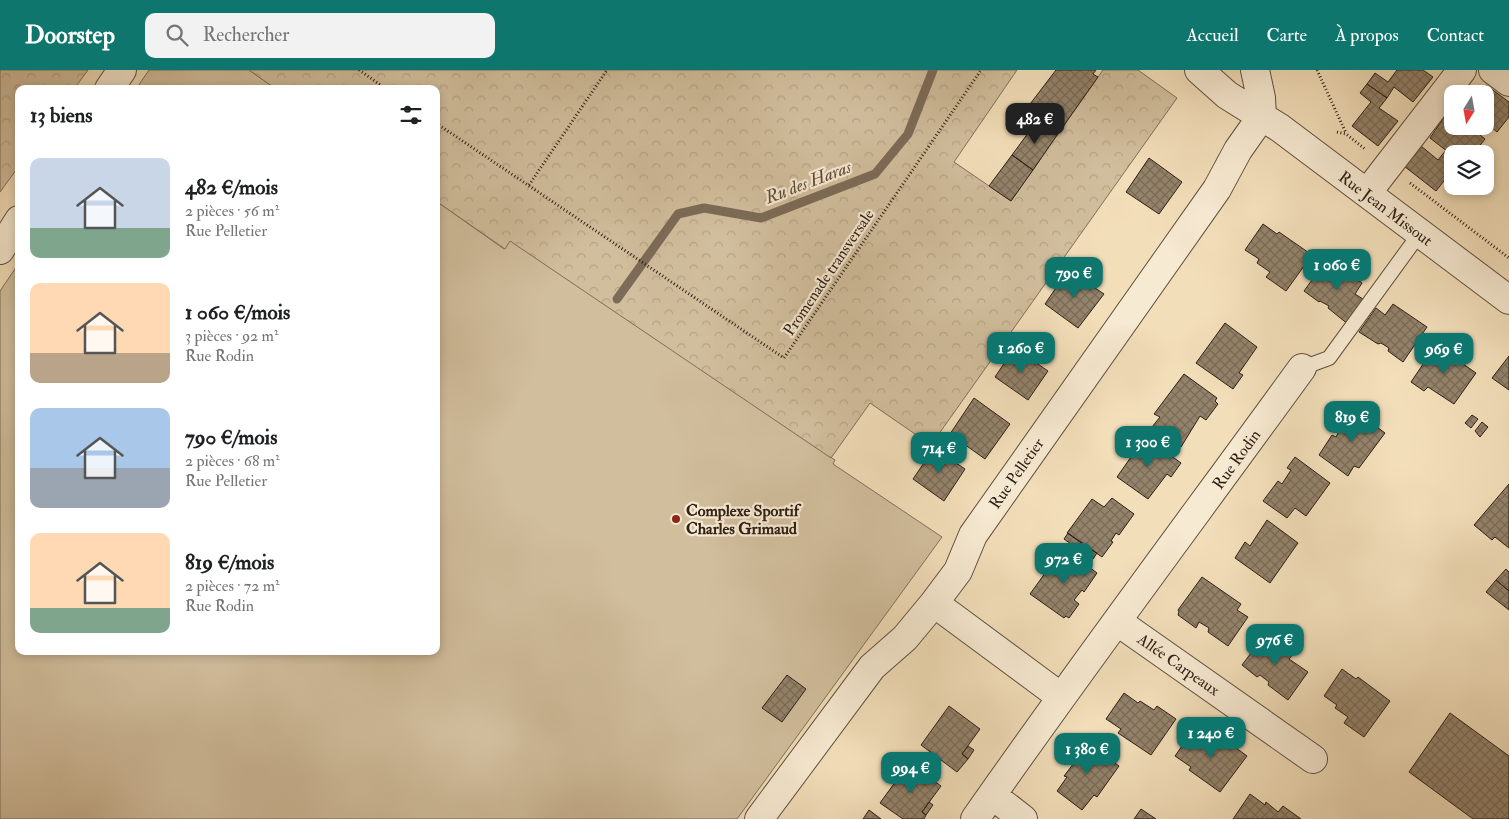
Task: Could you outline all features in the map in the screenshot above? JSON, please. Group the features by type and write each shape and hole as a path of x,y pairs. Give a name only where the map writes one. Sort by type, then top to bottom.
{"street":[{"path":"112,85 122,70"},
{"name":"Rue Jean Missout","path":"1199,70 1227,95 1262,116 1509,300"},
{"path":"1256,70 1262,116"},
{"path":"1367,193 1462,70"},
{"path":"1493,70 1509,82"},
{"name":"Rue Pelletier","path":"759,819 872,667 905,638 958,571 973,535 1217,189 1238,150 1262,116"},
{"path":"0,250 15,226"},
{"name":"Rue Rodin","path":"975,819 1060,697 1118,622 1302,368"},
{"path":"934,603 1060,697"},
{"name":"Allée Carpeaux","path":"1118,622 1313,759"},
{"path":"992,795 1023,819"}],"lane":[{"name":"Rue Rodin","path":"1302,368 1329,358 1420,233"}],"path":[{"path":"359,70 380,85"},
{"path":"440,126 529,185 607,70"},
{"name":"Promenade transversale","path":"529,185 653,271 784,358 981,70"},
{"path":"1317,70 1346,134"}],"green space":[{"path":"0,70 88,70 77,85 15,85 15,171 0,192"},
{"path":"149,70 249,70 270,85 139,85"},
{"path":"249,70 1017,70 954,162 1011,201 1103,70 1138,70 1177,98 931,445 870,403 831,458 510,241 505,249 440,204 440,85 270,85"},
{"name":"Complexe Sportif Charles Grimaud","path":"440,204 504,249 510,240 835,460 833,464 942,537 737,819 0,819 0,291 15,269 15,655 440,655"}],"building":[{"path":"1056,70 1096,70 1093,74 1098,77 1057,135 1024,112"},
{"path":"1397,70 1423,70 1433,77 1413,102 1394,87 1387,98 1367,84 1375,73 1388,82"},
{"path":"1367,84 1387,98 1379,108 1398,121 1378,146 1352,126 1371,102 1360,93"},
{"path":"1494,91 1509,102 1509,117 1497,132 1494,130"},
{"path":"1444,117 1444,135 1480,135 1485,139 1480,145 1444,145 1444,149 1430,138"},
{"path":"1037,121 1057,135 1033,170 1012,155"},
{"path":"1421,146 1438,160 1444,152 1444,181 1436,191 1404,166"},
{"path":"1012,155 1033,170 1011,201 989,186"},
{"path":"1149,158 1182,182 1159,214 1126,192"},
{"path":"1263,224 1277,234 1279,232 1312,255 1286,291 1266,277 1270,272 1257,263 1259,259 1245,250"},
{"path":"1328,258 1362,283 1355,294 1366,301 1349,325 1328,308 1329,306 1319,302 1304,291"},
{"path":"1068,270 1104,294 1078,328 1045,304"},
{"path":"1393,304 1427,327 1403,362 1388,351 1389,348 1381,343 1378,344 1359,332 1376,308 1385,315"},
{"path":"1225,323 1257,347 1239,373 1243,375 1233,389 1196,363"},
{"path":"1014,338 1033,353 1029,359 1008,346"},
{"path":"1436,345 1476,373 1454,404 1428,387 1424,391 1411,382"},
{"path":"1016,349 1048,371 1028,400 995,377 1013,350"},
{"path":"1509,356 1509,390 1492,378"},
{"path":"1184,374 1217,398 1215,401 1218,404 1206,420 1200,416 1181,447 1152,427 1160,417 1154,414"},
{"path":"974,398 1010,424 985,459 950,434"},
{"path":"1351,408 1385,433 1359,468 1354,466 1348,476 1319,455 1332,435 1336,437 1342,426 1340,424"},
{"path":"1472,415 1478,419 1471,428 1465,423"},
{"path":"1482,422 1488,427 1480,437 1475,431"},
{"path":"1145,437 1181,463 1171,477 1167,474 1148,499 1117,477"},
{"path":"934,448 965,469 944,501 913,479"},
{"path":"1295,457 1330,483 1306,516 1295,508 1287,518 1263,501 1278,481 1282,484 1291,470 1287,468"},
{"path":"1509,484 1509,548 1495,537 1492,540 1474,525"},
{"path":"1112,498 1134,514 1119,535 1116,533 1111,541 1113,542 1102,557 1067,533 1092,499 1104,507"},
{"path":"1267,520 1298,543 1270,583 1235,558 1245,542 1250,546"},
{"path":"1068,533 1085,545 1081,551 1064,539"},
{"path":"1085,545 1097,553 1093,559 1081,551"},
{"path":"1069,552 1097,573 1084,592 1082,590 1074,600 1079,604 1069,618 1066,616 1064,618 1030,594 1056,558 1062,562"},
{"path":"1506,569 1509,572 1509,591 1496,580"},
{"path":"1202,577 1241,604 1237,610 1248,617 1228,646 1208,632 1209,628 1199,622 1196,628 1178,615 1178,610"},
{"path":"1496,580 1509,591 1509,610 1486,592"},
{"path":"1266,633 1294,653 1289,659 1308,672 1288,700 1268,685 1269,682 1260,675 1257,677 1242,665"},
{"path":"1342,669 1356,679 1358,677 1390,701 1364,737 1344,723 1348,717 1335,708 1337,705 1324,696"},
{"path":"787,675 806,689 782,722 762,708"},
{"path":"1124,693 1138,703 1140,701 1154,710 1157,706 1176,719 1151,755 1118,733 1121,729 1106,719"},
{"path":"949,706 980,729 962,754 968,759 957,772 921,745"},
{"path":"1450,713 1509,756 1509,819 1473,819 1409,772"},
{"path":"1194,729 1208,740 1211,737 1224,747 1228,742 1247,756 1220,792 1189,770 1191,767 1175,756"},
{"path":"1083,739 1119,766 1097,797 1094,795 1082,810 1057,791 1067,777 1064,776 1074,763 1069,759"},
{"path":"968,746 974,750 968,759 962,754"},
{"path":"909,763 941,786 922,812 926,815 924,819 903,819 880,803"},
{"path":"1250,794 1265,805 1266,802 1278,812 1283,806 1301,819 1233,819"},
{"path":"929,802 933,805 926,815 922,812"},
{"path":"1141,809 1156,819 1134,819"},
{"path":"869,810 881,819 863,819"}],"waterway":[{"name":"Ru des Haras","path":"617,299 678,214 704,208 761,218 875,174 908,134 933,70"}],"place":[{"name":"Complexe Sportif Charles Grimaud","path":"676,519"}]}
